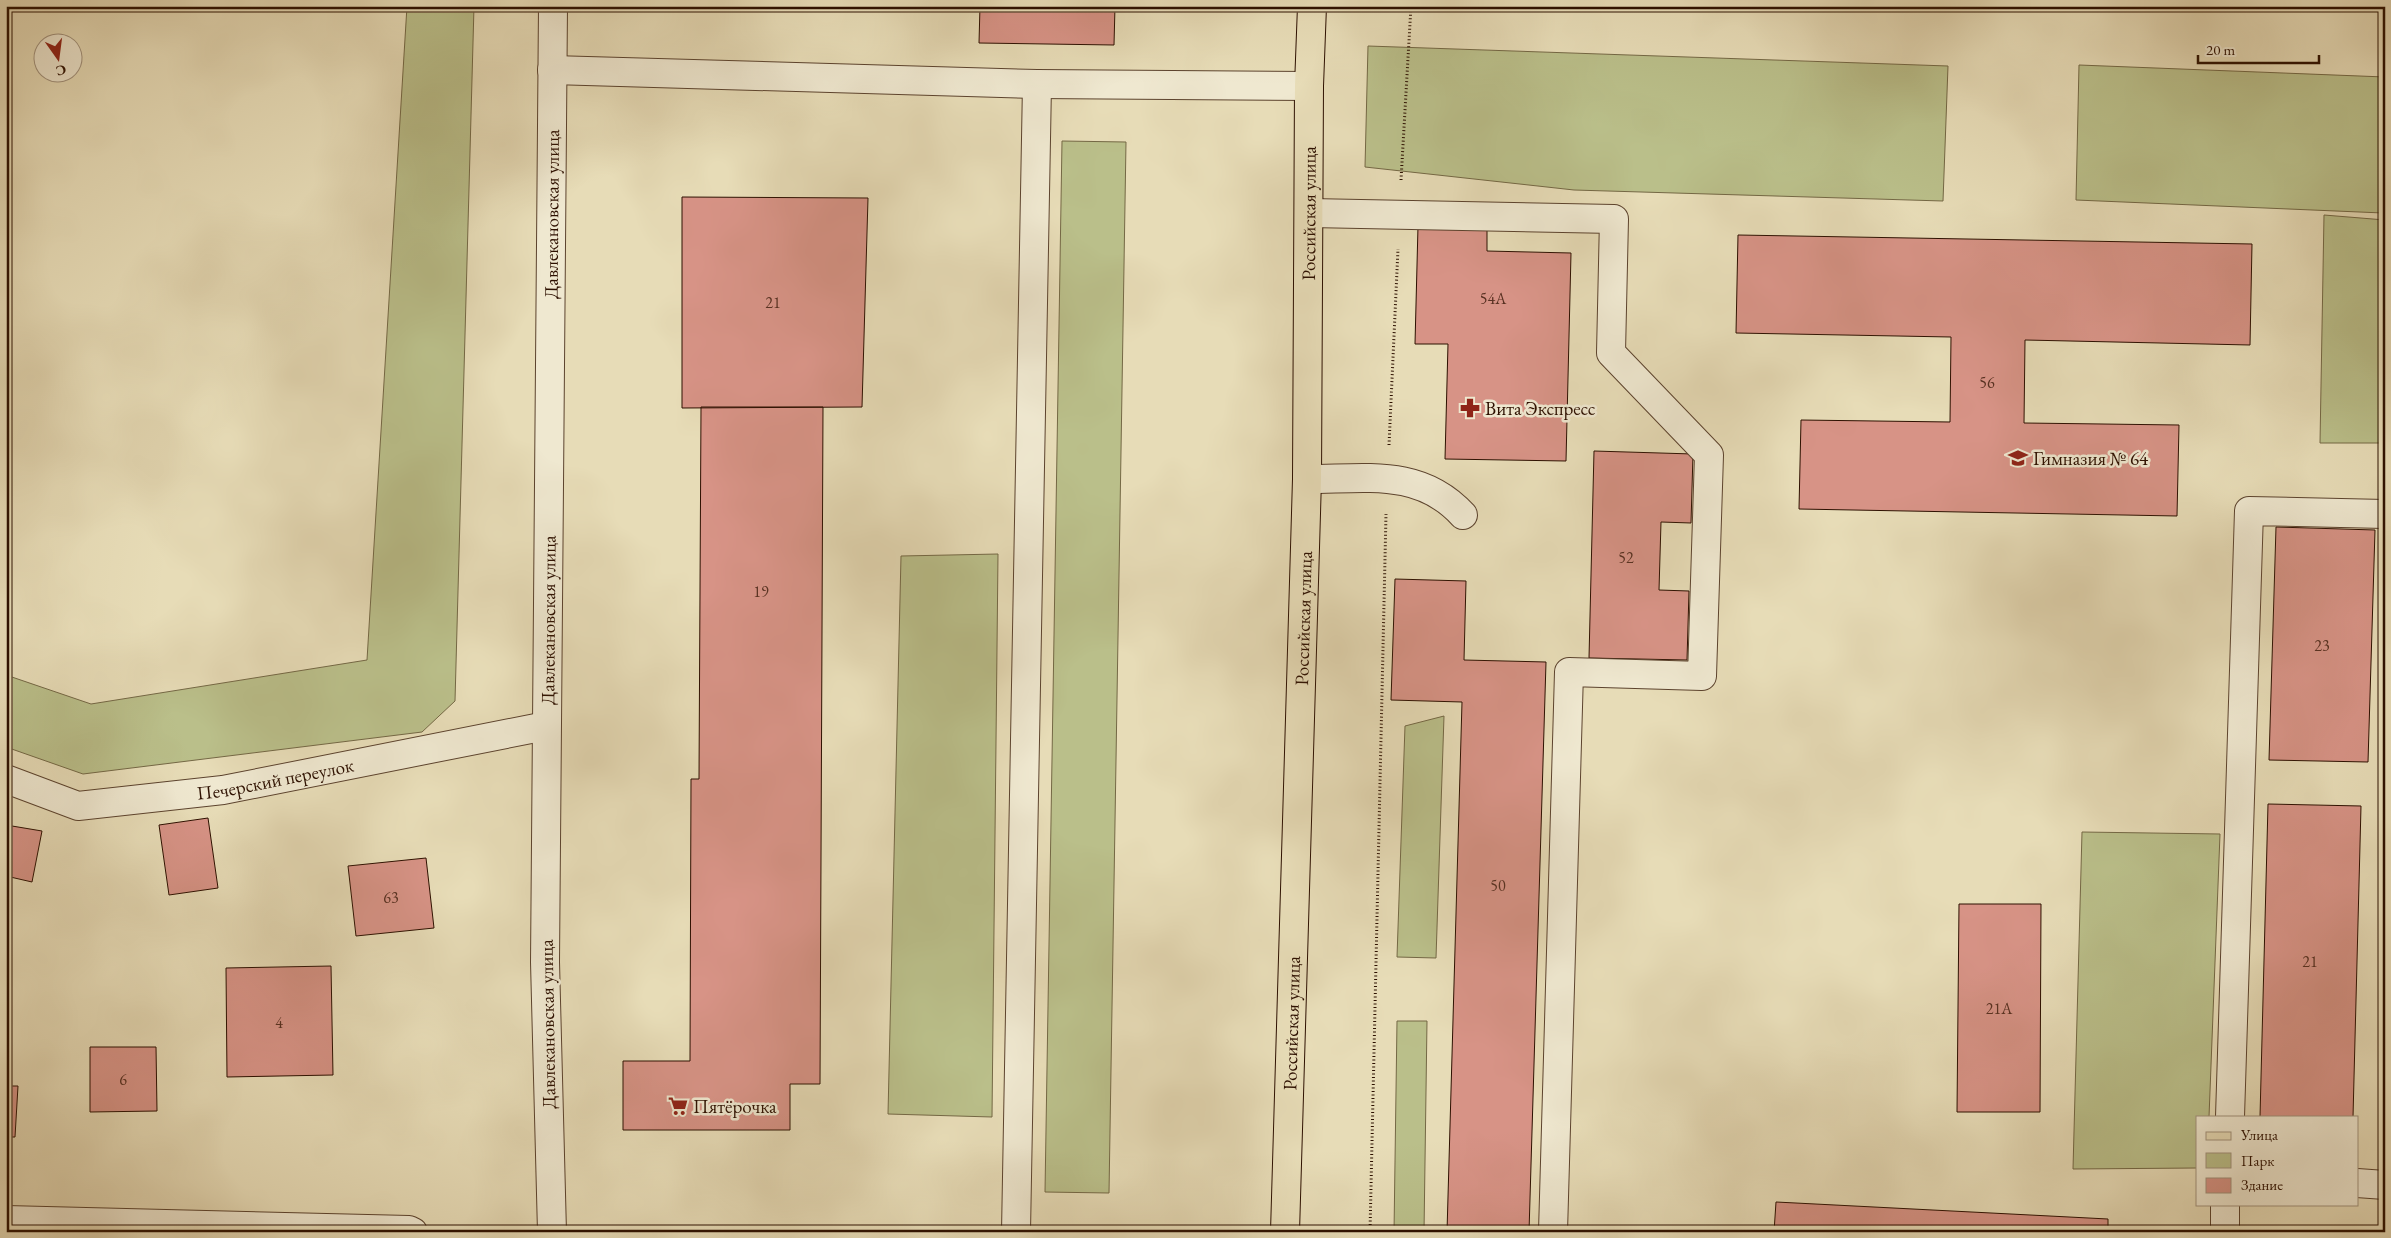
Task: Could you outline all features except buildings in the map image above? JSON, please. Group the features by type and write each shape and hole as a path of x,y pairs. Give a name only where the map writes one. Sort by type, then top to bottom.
{"main road":[{"name":"Российская улица","path":"1285,1232 1307,479 1310,213 1309,86 1312,6"}],"street":[{"name":"Давлекановская улица","path":"552,1232 545,962 553,6"},
{"path":"552,70 1037,84 1309,86"},
{"path":"1016,1232 1037,84"},
{"path":"1310,213 1614,219 1611,353 1709,455 1702,676 1569,672 1552,1232"},
{"path":"1307,479 1412,482 1446,497 1464,515"},
{"path":"2230,1116 2249,511 2385,514"},
{"name":"Печерский переулок","path":"6,779 78,806 223,790 546,726"},
{"path":"2358,1183 2385,1185"},
{"path":"2225,1206 2225,1232"},
{"path":"6,1220 409,1230 413,1232"}],"path":[{"path":"1370,1232 1387,480 1411,6"}],"green space":[{"path":"407,6 474,6 455,701 422,732 83,774 6,747 6,675 91,704 367,660"},
{"path":"1368,46 1948,66 1943,201 1574,190 1365,167"},
{"path":"2079,65 2385,77 2383,213 2076,200"},
{"path":"1062,141 1126,142 1109,1193 1045,1192"},
{"path":"2324,215 2385,220 2385,443 2320,443"},
{"path":"998,554 992,1117 888,1114 901,556"},
{"path":"1444,716 1436,958 1397,957 1405,726"},
{"path":"2082,832 2220,834 2209,1116 2196,1116 2196,1168 2073,1169"},
{"path":"1397,1021 1427,1021 1424,1232 1394,1232"}],"place":[{"name":"Вита Экспресс","path":"1470,408"},
{"name":"Гимназия № 64","path":"2018,458"},
{"name":"Пятёрочка","path":"678,1106"}]}
